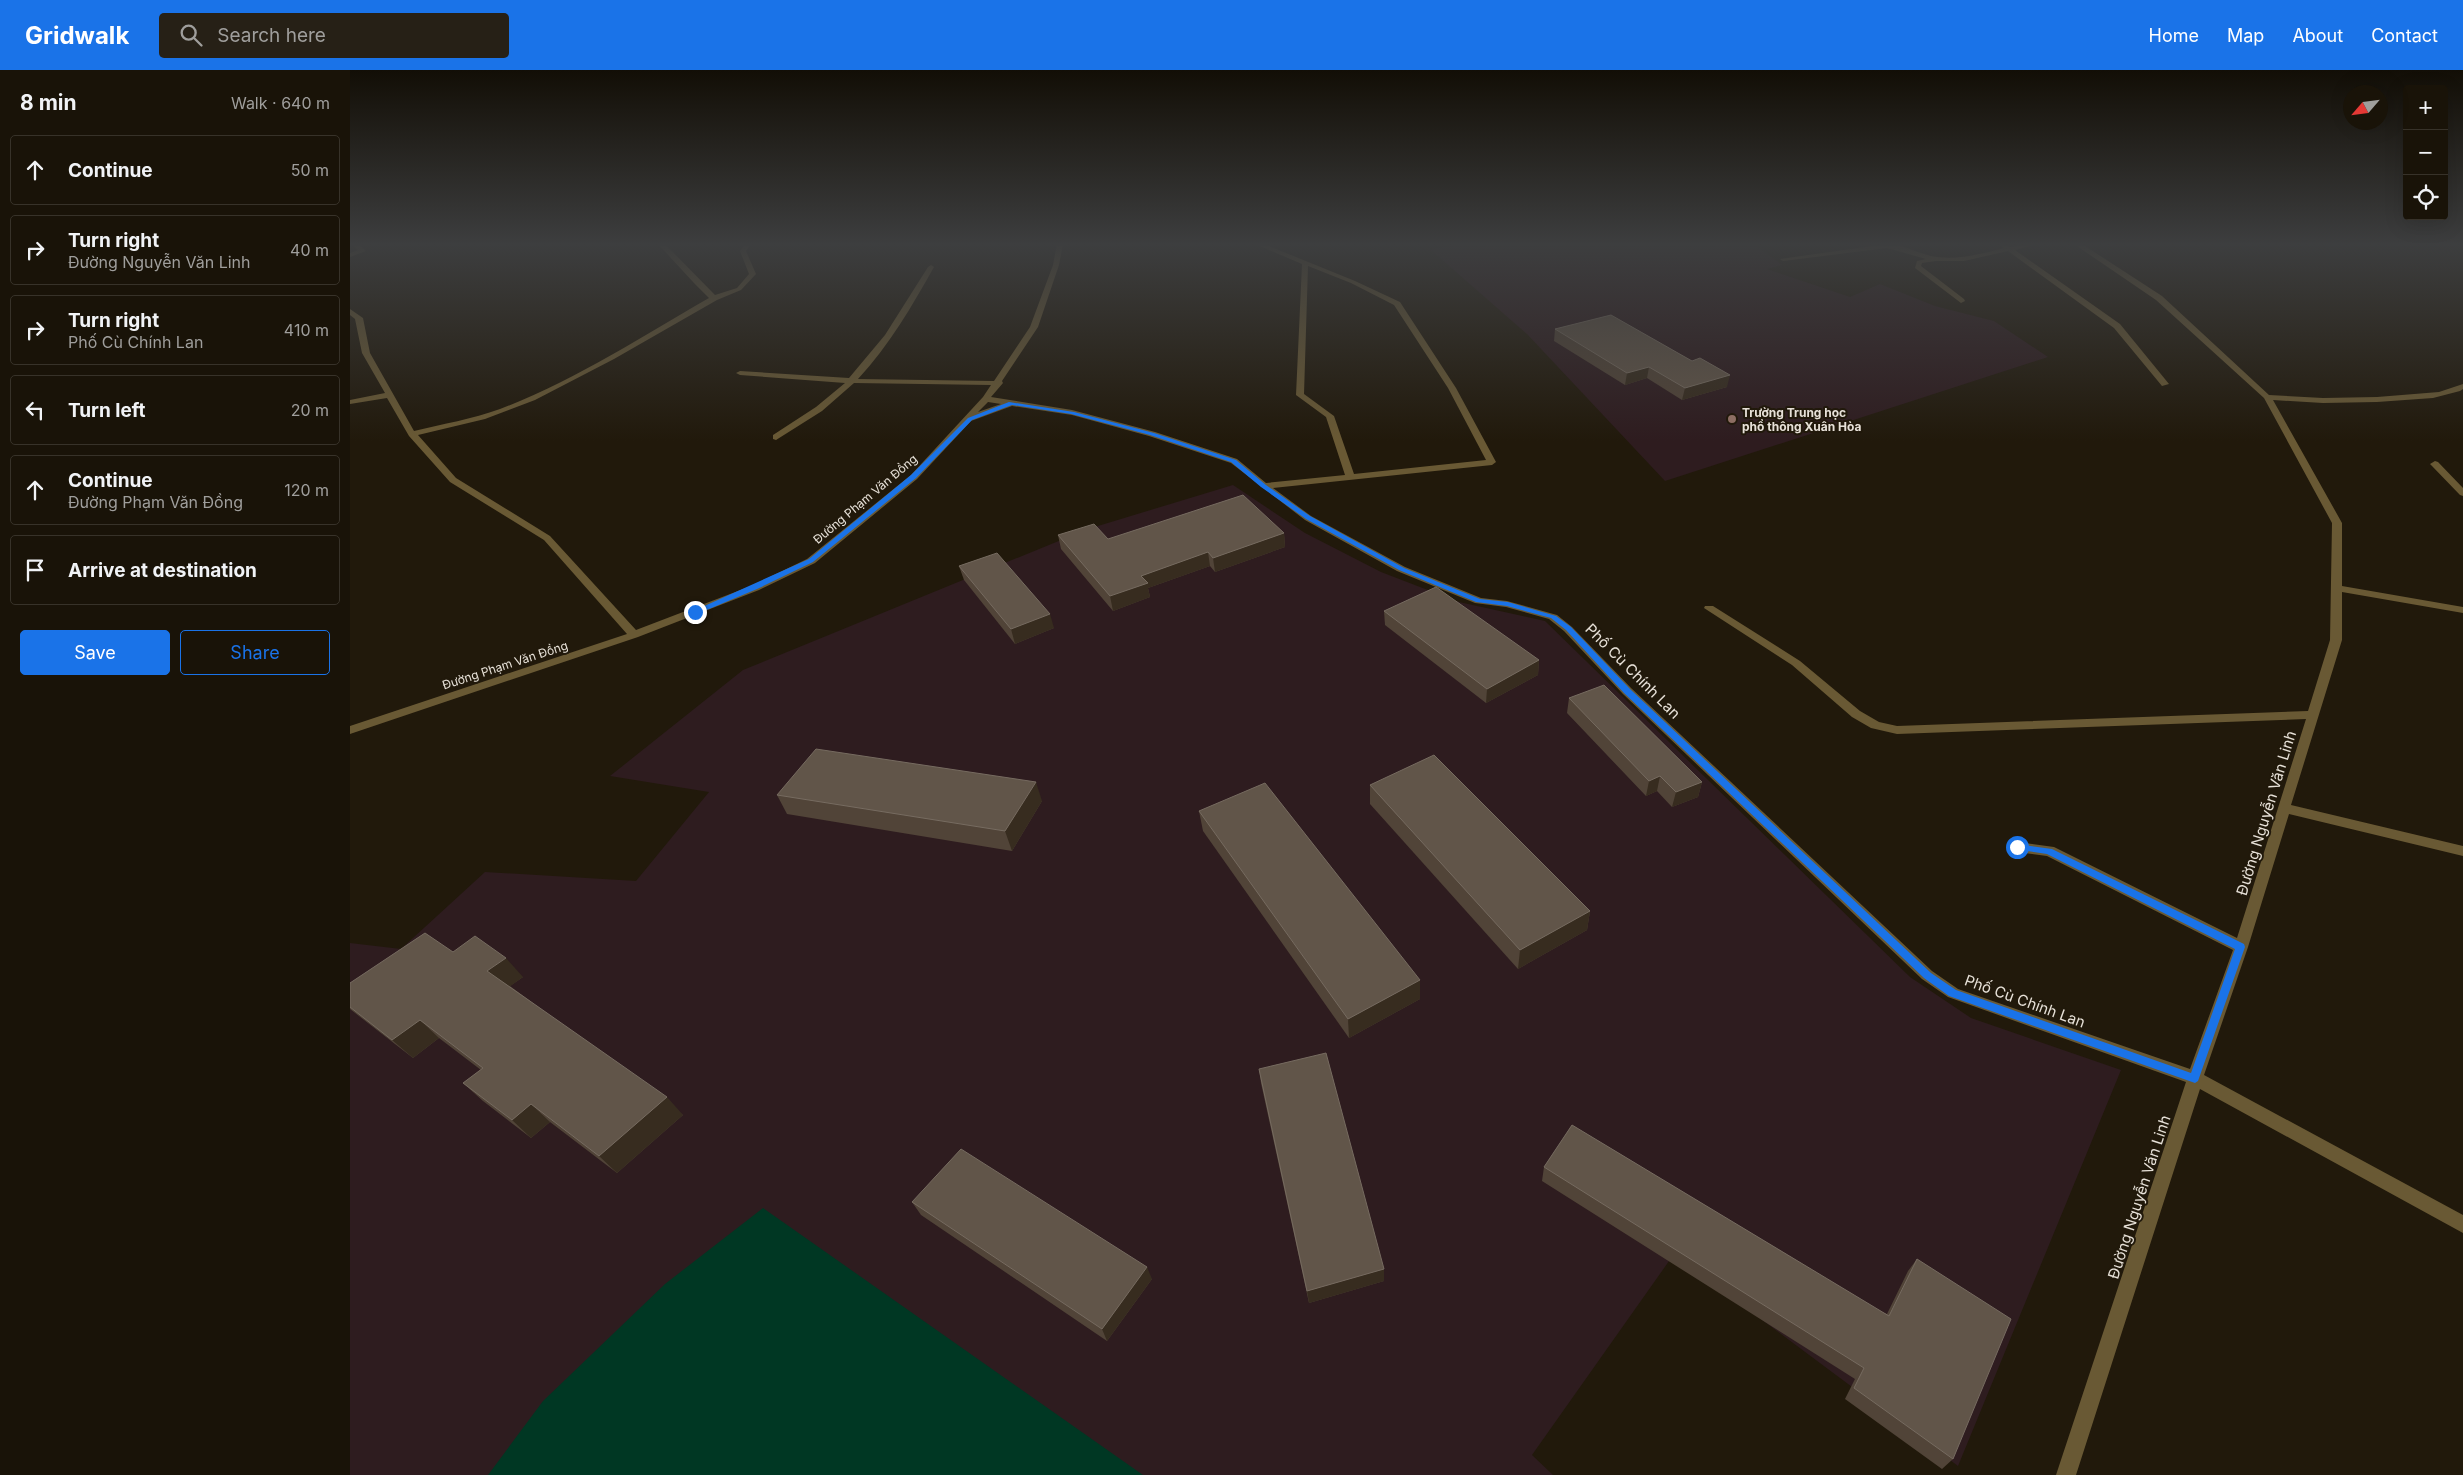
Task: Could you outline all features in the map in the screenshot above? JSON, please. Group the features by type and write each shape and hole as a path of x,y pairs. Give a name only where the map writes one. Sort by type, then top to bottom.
{"street":[{"path":"412,434 502,411 566,383 615,358 695,310"},
{"path":"776,437 833,398 852,381 906,310"},
{"name":"Đường Phạm Văn Đồng","path":"350,730 634,636 755,588 811,561 914,477 970,419 998,383 1034,327 1040,310"},
{"path":"1303,310 1300,396 1330,416 1350,476"},
{"path":"1264,486 1492,462 1452,388 1401,310"},
{"path":"2095,310 2118,326 2165,384"},
{"name":"Đường Nguyễn Văn Linh","path":"2066,1475 2195,1078 2241,947 2336,640 2337,524 2267,397 2172,310"},
{"path":"350,311 359,318 366,353 412,434 453,480 547,538 634,636"},
{"path":"740,373 852,381 998,383"},
{"path":"2267,397 2318,401 2374,401 2431,396 2463,386"},
{"path":"350,402 390,395"},
{"name":"Phố Cù Chính Lan","path":"986,399 1072,413 1179,443 1234,461 1308,518 1401,569 1479,601 1508,604 1553,617 1568,629 1627,691 1927,975 1953,993 2195,1078 2463,1224"},
{"path":"970,419 1011,403"},
{"path":"2435,464 2463,493"},
{"path":"2336,588 2463,610"},
{"path":"1709,608 1796,662 1856,714 1875,725 1897,730 2313,715"},
{"path":"2284,808 2463,851"},
{"path":"2017,847 2049,851 2241,947"}],"shaded area":[{"name":"Trường Trung học phổ thông Xuân Hòa","path":"1499,310 1949,310 1994,321 2048,357 1665,481 1527,334"},
{"path":"1233,485 1305,533 1381,572 1459,602 1545,621 1910,977 1971,1018 2121,1070 1958,1466 1674,1254 1532,1455 1553,1475 350,1475 350,943 401,949 485,872 636,881 709,792 610,776 743,670 1088,529"}],"green space":[{"path":"763,1208 1143,1475 488,1475 543,1401 665,1284"}],"building":[{"path":"1611,315 1692,361 1700,358 1730,375 1685,388 1649,367 1627,373 1555,329"},
{"path":"1243,495 1284,533 1213,558 1208,552 1141,576 1148,583 1110,596 1058,535 1094,524 1108,539"},
{"path":"997,553 1050,614 1011,629 959,566"},
{"path":"1436,587 1539,660 1487,689 1384,611"},
{"path":"1604,685 1702,782 1676,792 1660,776 1649,781 1569,698"},
{"path":"816,749 1036,782 1005,831 777,795"},
{"path":"1434,755 1590,911 1520,950 1370,785"},
{"path":"1265,783 1420,980 1348,1019 1199,811"},
{"path":"425,933 453,952 475,936 506,958 487,971 667,1097 599,1156 531,1104 512,1120 463,1083 483,1068 420,1020 392,1040 350,1007 350,983"},
{"path":"1326,1053 1384,1269 1307,1291 1259,1069"},
{"path":"1572,1125 1889,1316 1917,1259 2011,1319 1953,1459 1854,1388 1864,1368 1544,1167"},
{"path":"961,1149 1147,1267 1102,1329 912,1202"}],"place":[{"name":"Trường Trung học phổ thông Xuân Hòa","path":"1732,419"}],"route":[{"path":"695,612 755,588 811,561 914,477 970,419 1011,403 1072,413 1152,434 1234,461 1308,518 1401,569 1479,601 1508,604 1553,617 1568,629 1627,691 1927,975 1953,993 2195,1078 2241,947 2049,851 2017,847"}]}
